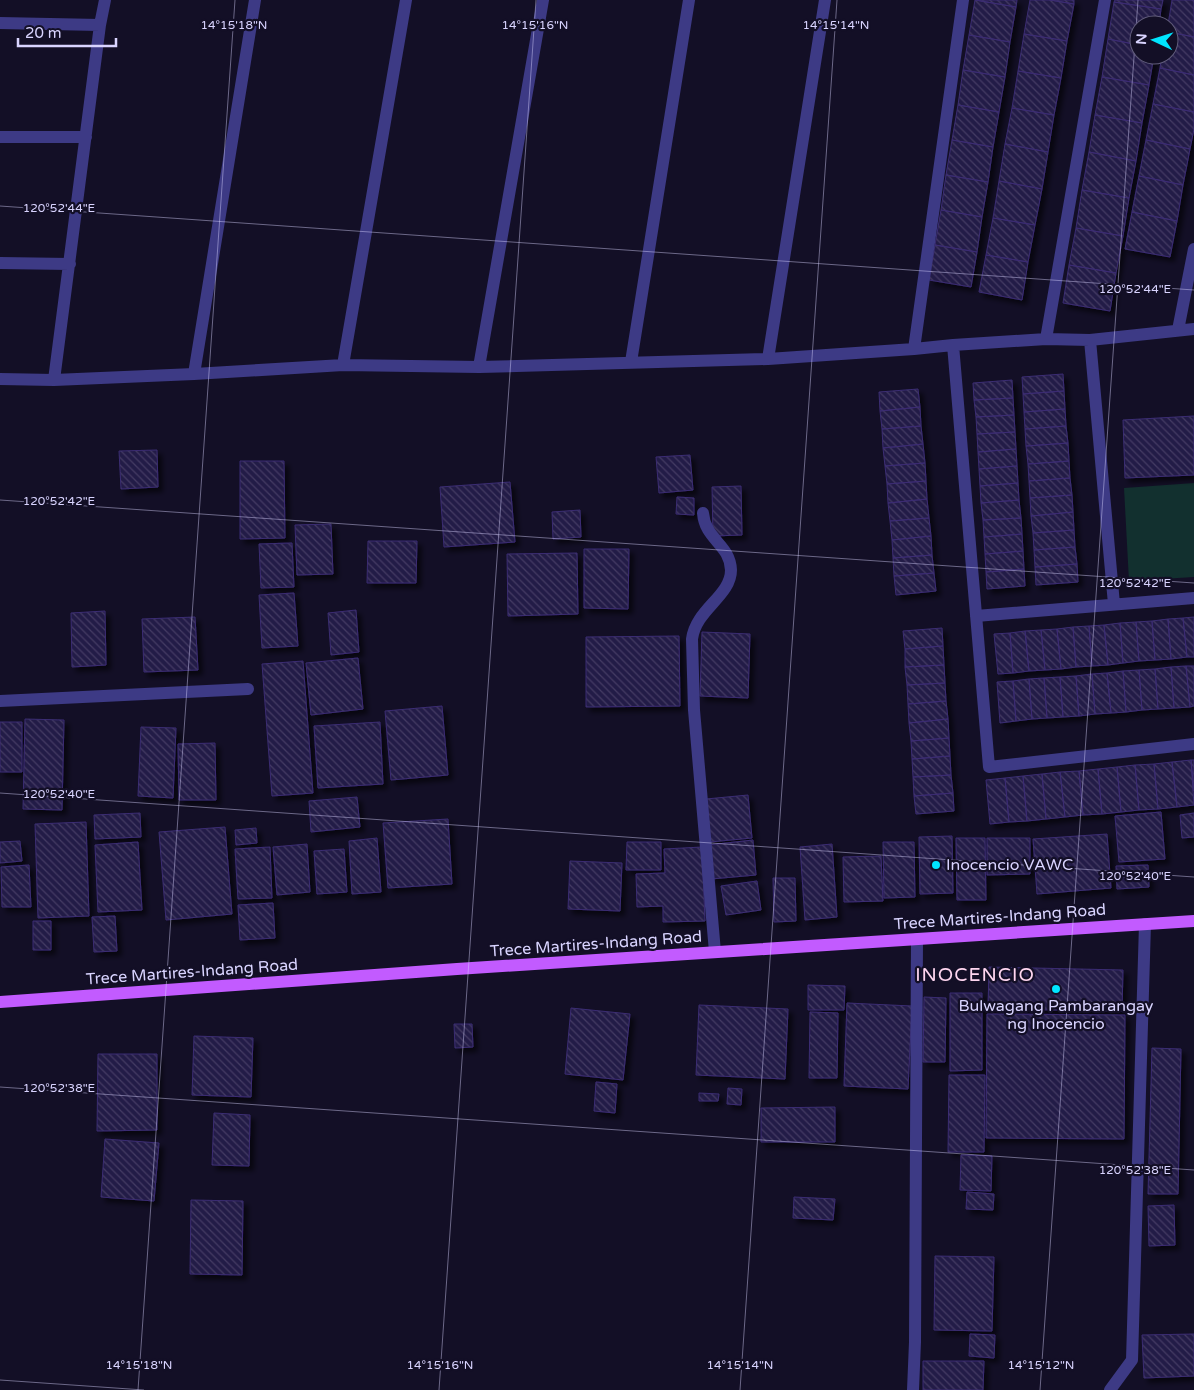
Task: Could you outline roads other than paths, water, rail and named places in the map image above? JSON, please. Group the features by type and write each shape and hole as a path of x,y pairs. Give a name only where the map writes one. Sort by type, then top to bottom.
{"main road":[{"name":"Trece Martires-Indang Road","path":"0,1002 1194,921"}],"street":[{"path":"54,380 100,25 105,0"},
{"path":"194,374 255,0"},
{"path":"343,365 406,0"},
{"path":"479,367 543,0"},
{"path":"631,362 689,0"},
{"path":"768,359 824,0"},
{"path":"914,350 963,0"},
{"path":"1046,339 1104,0"},
{"path":"0,23 100,25"},
{"path":"0,138 86,138"},
{"path":"1178,330 1194,249"},
{"path":"0,263 70,264"},
{"path":"0,379 54,380 343,365 479,367 768,359 1046,339 1090,340 1194,329"},
{"path":"1090,340 1114,604"},
{"path":"953,345 989,767 1194,744"},
{"path":"703,513 707,530 725,550 731,571 728,583 721,594 698,620 692,639 694,710 716,952"},
{"path":"976,616 1194,598"},
{"path":"0,701 248,690"},
{"path":"1110,1390 1132,1360 1145,924"},
{"path":"913,1390 917,939"}],"place":[{"name":"Inocencio VAWC","path":"936,865"},
{"name":"Bulwagang Pambarangay ng Inocencio","path":"1056,989"}],"district":[{"name":"INOCENCIO","path":"975,975"}]}
